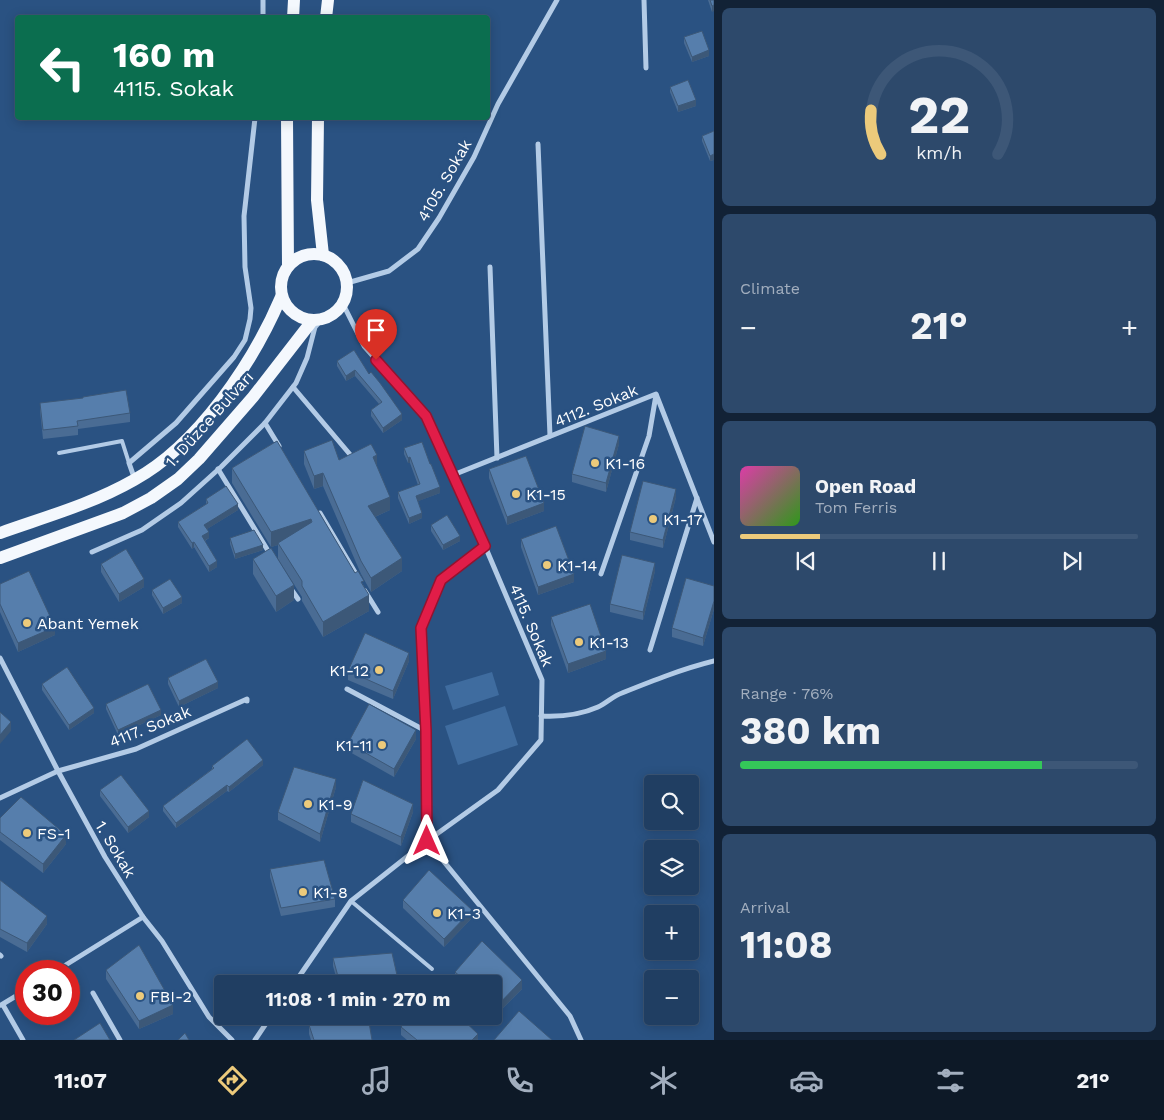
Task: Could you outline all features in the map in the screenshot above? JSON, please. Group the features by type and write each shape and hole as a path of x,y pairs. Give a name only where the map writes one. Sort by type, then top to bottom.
{"main road":[{"path":"293,15 294,0"},
{"path":"326,15 328,0"},
{"path":"287,120 288,266"},
{"path":"318,120 318,200 323,255"},
{"path":"318,253 328,256 337,263 344,272 347,283 347,294 337,312 329,317 316,320 302,319 293,314 286,306 280,286 282,276 296,258 306,254 318,253"},
{"name":"1. Düzce Bulvarı","path":"0,533 100,497 135,480 162,462 187,439 238,378 272,318 282,296"},
{"name":"1. Düzce Bulvarı","path":"0,558 123,514 151,498 178,479 199,459 316,320"}],"street":[{"path":"263,0 263,15"},
{"name":"4105. Sokak","path":"347,283 390,271 418,249 439,218 474,157 498,104 557,0"},
{"path":"644,0 646,68"},
{"path":"135,480 129,463 176,423 234,357 245,340 251,308 245,267 244,216 254,120"},
{"path":"538,144 550,436"},
{"path":"490,267 497,458"},
{"name":"4115. Sokak","path":"300,975 351,901 427,841 498,790 541,740 542,680 453,475 426,416 364,346 342,304"},
{"path":"92,552 142,530 181,502 265,423 296,383 307,358 316,327 316,320"},
{"path":"293,387 355,461"},
{"path":"600,574 649,436 656,394"},
{"name":"4112. Sokak","path":"453,475 656,394 714,542"},
{"path":"265,423 285,455"},
{"path":"218,469 273,559"},
{"path":"650,650 697,498"},
{"path":"319,512 378,612"},
{"path":"485,546 441,580 421,628 426,731 427,841 570,1016 581,1040"},
{"path":"288,583 298,599"},
{"name":"1. Sokak","path":"0,658 58,772 105,857 143,917 162,941 209,1017 232,1040"},
{"path":"541,716 578,714 600,706 619,694 659,678 714,661"},
{"path":"347,689 426,731"},
{"name":"4117. Sokak","path":"0,798 58,772 136,749 247,699 247,701"},
{"path":"74,960 143,917"},
{"path":"93,993 120,1040"},
{"path":"15,997 1,1005 23,1040"},
{"path":"255,1040 265,1025"}],"lane":[{"path":"59,453 122,441 129,463"},
{"path":"351,901 432,969"}],"shaded area":[{"path":"492,672 499,695 453,710 445,686"},
{"path":"505,706 518,745 458,765 445,726"}],"building":[{"path":"710,0 714,0 714,5 712,6"},
{"path":"702,31 709,50 692,57 684,37"},
{"path":"688,80 696,100 678,106 670,87"},
{"path":"714,131 714,154 710,156 702,136"},
{"path":"354,350 369,374 371,372 402,414 383,428 371,410 382,402 355,370 346,376 337,361"},
{"path":"126,390 130,413 77,421 78,426 43,430 40,403"},
{"name":"K1-16","path":"585,426 619,436 606,483 572,474"},
{"path":"332,440 339,460 371,444 377,455 373,457 390,497 368,506 402,558 371,578 361,561 323,473 314,476 304,451"},
{"path":"277,441 355,573 358,571 364,581 361,582 369,595 323,622 302,586 302,581 278,543 312,522 311,519 271,532 232,468"},
{"path":"422,442 440,487 416,496 422,513 409,518 398,492 420,484 410,457 408,458 404,448"},
{"name":"K1-15","path":"526,456 544,503 507,517 489,469"},
{"name":"K1-17","path":"643,481 676,489 663,540 630,532"},
{"path":"226,486 238,504 204,525 209,532 202,536 217,561 209,566 194,542 192,543 178,522 208,503 206,499"},
{"path":"447,515 460,536 443,545 431,525"},
{"name":"K1-14","path":"556,526 574,574 538,587 521,539"},
{"path":"254,530 263,545 235,554 230,538"},
{"path":"271,548 294,585 276,596 253,559"},
{"path":"126,549 144,579 119,594 101,564"},
{"path":"622,555 655,563 643,612 610,604"},
{"name":"Abant Yemek","path":"29,571 55,627 18,643 0,604 0,584"},
{"path":"686,578 714,586 714,601 703,638 672,628"},
{"path":"170,579 182,597 163,608 152,590"},
{"name":"K1-13","path":"590,604 606,651 568,664 551,617"},
{"name":"K1-12","path":"365,633 409,653 393,691 348,671"},
{"path":"206,659 218,682 179,701 168,678"},
{"path":"67,667 94,708 69,725 42,684"},
{"path":"148,684 161,710 118,730 106,704"},
{"name":"K1-11","path":"369,704 416,730 394,769 348,743"},
{"path":"0,712 11,722 0,735"},
{"path":"247,739 263,760 229,787 227,785 176,823 163,806 214,768 212,766"},
{"name":"K1-9","path":"294,767 336,779 320,834 278,812"},
{"path":"121,775 149,811 128,827 100,790"},
{"path":"363,780 413,804 401,837 351,814"},
{"name":"FS-1","path":"21,797 66,835 43,864 0,832 0,818"},
{"name":"K1-8","path":"324,860 335,899 281,908 270,869"},
{"name":"K1-3","path":"429,870 472,910 444,939 403,900"},
{"path":"0,880 47,916 27,943 0,929"},
{"path":"482,941 522,980 502,1001 502,975 458,975 455,972"},
{"name":"FBI-2","path":"139,945 173,1005 139,1021 106,970"},
{"path":"392,953 397,975 338,975 333,958"},
{"path":"519,1011 552,1040 494,1040"},
{"path":"100,1023 110,1040 74,1040"},
{"path":"309,1025 370,1025 372,1040 314,1040"},
{"path":"403,1025 468,1025 478,1034 472,1040 417,1040 401,1027"},
{"path":"185,1033 189,1040 178,1040"}],"place":[{"name":"K1-16","path":"595,463"},
{"name":"K1-15","path":"516,494"},
{"name":"K1-17","path":"653,519"},
{"name":"K1-14","path":"547,565"},
{"name":"Abant Yemek","path":"27,623"},
{"name":"K1-13","path":"579,642"},
{"name":"K1-12","path":"379,670"},
{"name":"K1-11","path":"382,745"},
{"name":"K1-9","path":"308,804"},
{"name":"FS-1","path":"27,833"},
{"name":"K1-8","path":"303,892"},
{"name":"K1-3","path":"437,913"},
{"name":"FBI-2","path":"140,996"}],"route":[{"path":"376,360 426,416 485,546 441,580 421,628 426,731 427,841"}]}
